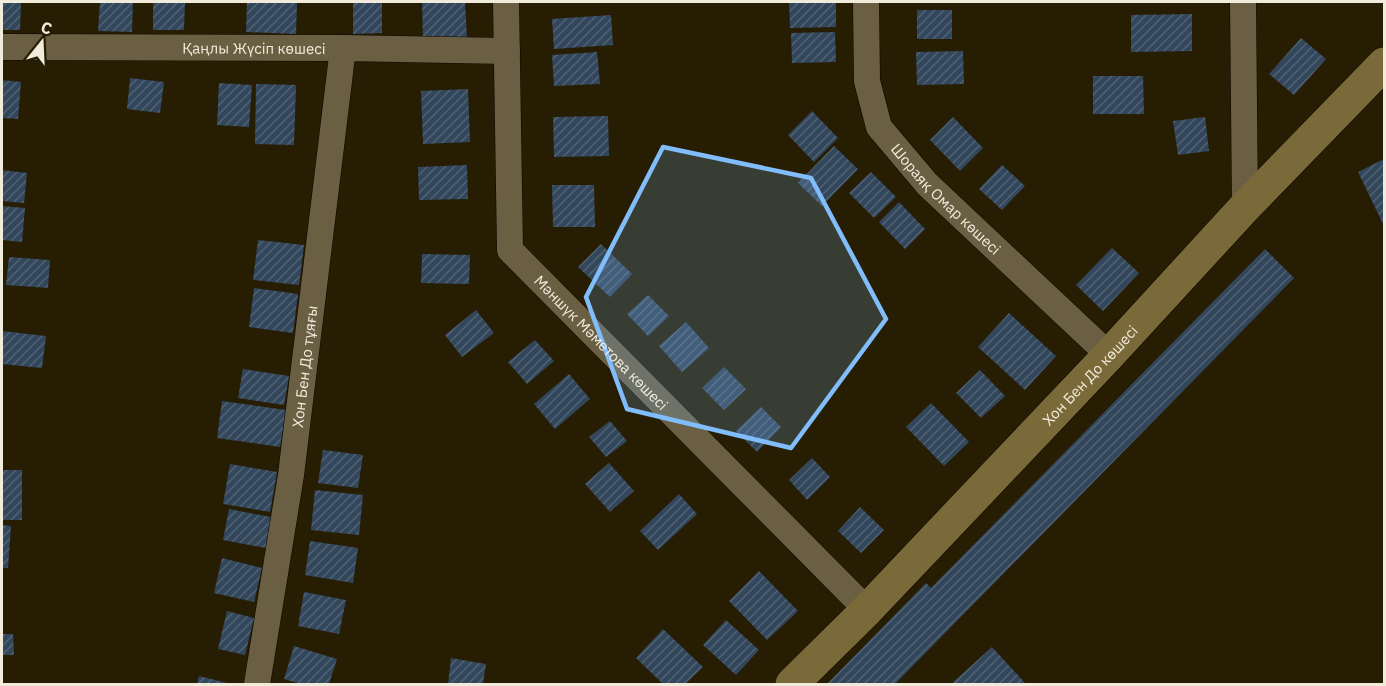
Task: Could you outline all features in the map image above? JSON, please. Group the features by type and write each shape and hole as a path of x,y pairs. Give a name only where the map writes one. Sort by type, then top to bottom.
{"street":[{"name":"Мәншүк Мәметова көшесі","path":"506,2 510,250 867,610"},
{"name":"Шораяқ Омар көшесі","path":"866,2 867,81 879,128 927,184 1109,355"},
{"path":"1243,2 1245,207"},
{"name":"Қаңлы Жүсіп көшесі","path":"2,47 507,51"},
{"name":"Хон Бен До тұяғы","path":"257,684 291,475 343,48"},
{"name":"Хон Бен До көшесі","path":"792,684 867,610 1109,355 1245,207 1384,64"}],"highlighted area":[{"path":"663,147 811,178 886,319 791,448 627,409 586,297"}],"building":[{"path":"2,2 21,2 20,30 2,30"},
{"path":"100,2 133,2 132,32 98,31"},
{"path":"153,2 185,2 184,30 153,30"},
{"path":"247,2 297,2 296,34 246,32"},
{"path":"353,2 382,2 382,33 353,34"},
{"path":"422,2 465,2 467,39 423,41"},
{"path":"789,2 836,2 836,27 790,28"},
{"path":"917,10 952,10 952,39 917,39"},
{"path":"1192,14 1192,51 1131,52 1131,15"},
{"path":"611,15 613,45 554,49 552,19"},
{"path":"835,32 836,62 792,63 791,33"},
{"path":"1301,38 1326,59 1294,95 1269,74"},
{"path":"963,51 964,84 917,85 916,52"},
{"path":"597,52 600,84 554,86 552,55"},
{"path":"1093,76 1143,76 1144,114 1093,114"},
{"path":"130,78 164,82 160,113 127,109"},
{"path":"2,80 21,82 18,119 2,118"},
{"path":"219,83 252,85 249,127 217,125"},
{"path":"256,84 296,85 294,145 255,144"},
{"path":"468,89 470,142 423,144 421,91"},
{"path":"812,111 838,138 814,162 788,135"},
{"path":"608,116 609,156 554,157 553,117"},
{"path":"953,117 983,148 960,171 930,140"},
{"path":"1205,117 1209,151 1178,155 1173,121"},
{"path":"834,146 858,169 822,206 798,183"},
{"path":"1384,159 1384,226 1358,172"},
{"path":"467,165 468,199 419,200 418,167"},
{"path":"1002,165 1025,186 1002,210 979,189"},
{"path":"2,170 27,173 24,203 2,201"},
{"path":"871,172 896,197 874,218 849,193"},
{"path":"552,185 594,185 595,227 553,227"},
{"path":"899,202 925,229 905,249 879,222"},
{"path":"2,206 25,208 22,242 2,240"},
{"path":"258,240 304,245 299,285 253,280"},
{"path":"601,244 632,274 610,297 578,267"},
{"path":"1112,248 1139,273 1103,311 1076,285"},
{"path":"1265,249 1294,278 895,684 827,684 926,583 931,588"},
{"path":"422,254 470,255 469,284 421,283"},
{"path":"9,257 50,260 48,288 6,285"},
{"path":"254,288 298,294 293,333 249,327"},
{"path":"648,295 669,316 648,336 627,314"},
{"path":"476,310 494,333 462,357 445,335"},
{"path":"1009,313 1056,356 1025,390 978,347"},
{"path":"686,322 709,348 682,372 659,346"},
{"path":"2,331 46,336 42,368 2,364"},
{"path":"535,340 554,361 527,384 508,362"},
{"path":"724,367 746,389 724,410 702,388"},
{"path":"243,369 289,376 284,405 238,398"},
{"path":"980,370 1005,396 981,418 956,393"},
{"path":"569,374 590,399 555,429 534,404"},
{"path":"222,401 286,410 280,447 217,438"},
{"path":"931,403 969,442 944,466 906,427"},
{"path":"761,407 781,427 757,452 736,431"},
{"path":"610,421 627,441 606,457 589,437"},
{"path":"323,450 363,455 358,488 318,483"},
{"path":"812,458 830,477 807,500 789,480"},
{"path":"609,463 634,491 610,512 585,484"},
{"path":"230,464 277,472 270,512 223,504"},
{"path":"2,470 22,470 22,520 2,520"},
{"path":"315,490 363,495 359,535 311,530"},
{"path":"679,494 697,514 658,550 640,531"},
{"path":"860,507 884,530 861,553 838,531"},
{"path":"229,509 271,517 266,548 223,540"},
{"path":"2,525 11,526 8,568 2,568"},
{"path":"310,541 358,548 353,583 305,575"},
{"path":"222,558 262,568 254,602 214,593"},
{"path":"759,571 798,611 767,640 729,601"},
{"path":"304,592 346,600 339,634 298,626"},
{"path":"227,611 254,618 245,655 218,649"},
{"path":"726,620 759,650 736,675 703,645"},
{"path":"663,629 703,667 685,684 663,684 636,658"},
{"path":"2,634 13,634 14,655 2,655"},
{"path":"294,646 337,659 329,684 301,684 284,679"},
{"path":"992,647 1026,684 951,684"},
{"path":"451,658 486,664 483,684 448,684"},
{"path":"199,676 231,684 197,684"}]}
